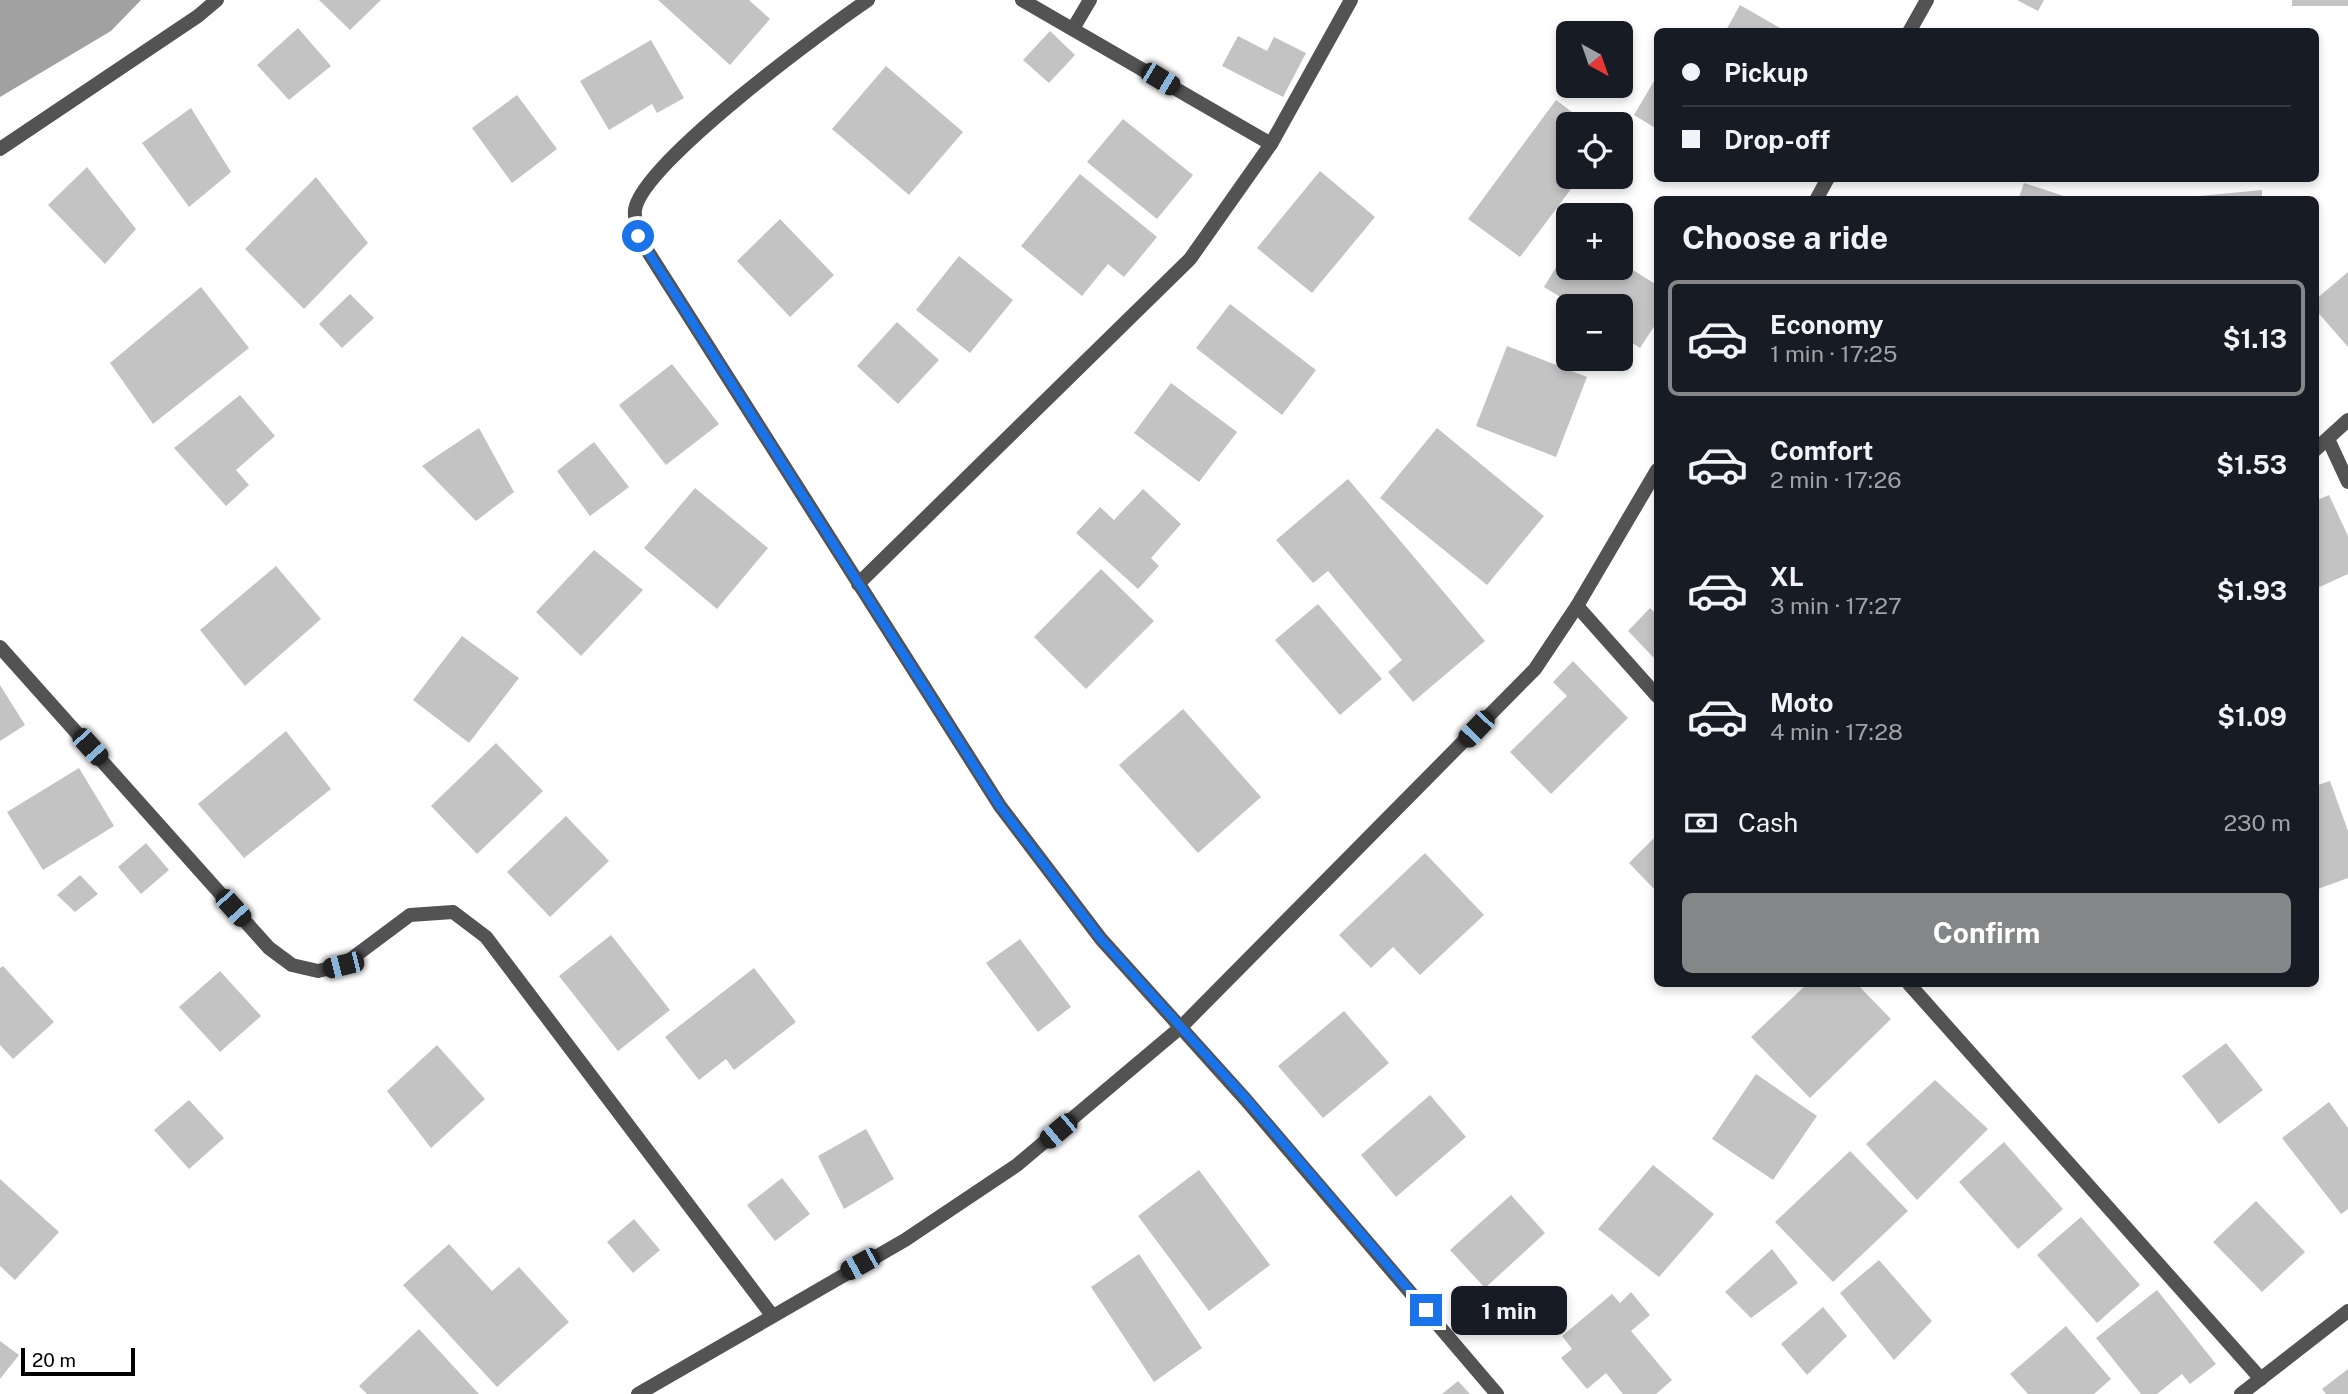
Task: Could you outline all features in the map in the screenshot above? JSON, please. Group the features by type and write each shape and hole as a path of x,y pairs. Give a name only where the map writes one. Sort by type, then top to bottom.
{"street":[{"path":"0,149 198,16 217,0"},
{"path":"868,0 834,23 705,127 659,168 635,209 638,236 1000,806 1101,939 1181,1027 1497,1394"},
{"path":"1022,0 1074,27 1271,144"},
{"path":"1074,27 1090,0"},
{"path":"858,584 1190,259 1271,144 1351,0"},
{"path":"1911,28 1927,0"},
{"path":"2319,447 2348,420"},
{"path":"2328,439 2348,482"},
{"path":"638,1394 771,1314 905,1240 1017,1165 1181,1027 1535,669 1577,606 1654,475"},
{"path":"1577,606 1654,693"},
{"path":"0,647 269,948 292,965 318,971 343,965 410,915 453,912 486,937 771,1314"},
{"path":"1912,987 2261,1379"},
{"path":"2241,1394 2348,1311"}],"shaded area":[{"path":"0,0 141,0 111,31 0,97"}],"building":[{"path":"319,0 381,0 350,30"},
{"path":"658,0 749,0 770,19 730,65"},
{"path":"2017,0 2044,0 2038,11"},
{"path":"2292,0 2348,0 2348,6 2292,6"},
{"path":"1740,5 1780,28 1727,28"},
{"path":"298,28 331,66 289,100 257,65"},
{"path":"1050,31 1075,55 1049,83 1023,60"},
{"path":"1238,36 1267,51 1274,37 1306,53 1283,97 1222,66"},
{"path":"651,40 684,98 657,113 652,104 609,130 580,81"},
{"path":"886,66 963,132 909,195 832,129"},
{"path":"1654,81 1654,127 1634,115"},
{"path":"517,95 557,149 512,183 472,128"},
{"path":"1556,100 1572,112 1556,112 1556,189 1571,189 1560,203 1556,203 1556,209 1520,257 1468,219"},
{"path":"191,108 231,172 189,207 142,143"},
{"path":"1123,119 1193,175 1157,219 1087,162"},
{"path":"87,167 136,229 105,264 48,205"},
{"path":"1320,171 1375,217 1312,293 1257,248"},
{"path":"1080,174 1157,237 1124,277 1108,264 1082,296 1021,246"},
{"path":"316,177 368,243 304,309 245,249"},
{"path":"2024,183 2064,196 2019,196"},
{"path":"2262,190 2262,196 2199,196"},
{"path":"780,219 834,275 790,317 737,261"},
{"path":"959,256 1013,300 970,353 916,310"},
{"path":"1556,268 1556,280 1633,280 1633,270 1654,283 1654,327 1640,348 1633,343 1633,294 1556,294 1544,287"},
{"path":"2348,272 2348,347 2319,314 2319,297"},
{"path":"201,287 249,348 153,424 110,363"},
{"path":"350,294 374,318 342,348 319,324"},
{"path":"1230,304 1316,370 1282,415 1196,348"},
{"path":"897,322 939,360 898,404 857,366"},
{"path":"1507,346 1556,365 1556,371 1572,371 1587,377 1556,457 1476,426"},
{"path":"672,364 719,424 666,465 619,405"},
{"path":"1171,383 1237,432 1199,482 1134,433"},
{"path":"240,395 275,436 236,470 249,485 226,506 174,448"},
{"path":"479,428 514,492 476,521 422,466"},
{"path":"1437,428 1544,516 1487,585 1380,498"},
{"path":"594,442 629,487 590,516 557,471"},
{"path":"1348,479 1485,641 1413,702 1388,672 1402,660 1328,571 1313,583 1276,540"},
{"path":"695,488 768,548 717,609 644,548"},
{"path":"1143,489 1181,524 1151,558 1159,566 1138,589 1076,533 1100,507 1114,520"},
{"path":"2329,495 2348,536 2348,574 2319,587 2319,499"},
{"path":"594,550 643,590 581,656 536,612"},
{"path":"276,566 321,619 245,686 200,630"},
{"path":"1101,569 1154,621 1086,689 1034,637"},
{"path":"1318,604 1382,679 1340,715 1275,640"},
{"path":"1650,608 1654,612 1654,658 1628,631"},
{"path":"462,636 519,678 469,743 413,700"},
{"path":"1573,661 1628,718 1551,794 1510,752 1567,696 1553,682"},
{"path":"0,685 25,725 0,741"},
{"path":"1183,709 1261,797 1198,853 1119,765"},
{"path":"286,731 331,789 244,858 198,804"},
{"path":"496,743 543,791 477,854 431,806"},
{"path":"79,768 114,826 43,870 7,812"},
{"path":"2330,781 2348,831 2348,878 2319,889 2319,785"},
{"path":"566,816 609,861 550,917 507,872"},
{"path":"1654,838 1654,889 1629,863"},
{"path":"146,843 169,870 141,894 118,867"},
{"path":"1425,853 1484,915 1420,975 1393,947 1371,968 1339,935"},
{"path":"80,875 98,894 75,912 57,895"},
{"path":"611,935 670,1010 618,1051 559,976"},
{"path":"1020,939 1071,1007 1038,1032 986,963"},
{"path":"3,966 54,1022 13,1059 0,1045 0,968"},
{"path":"754,968 796,1022 734,1070 726,1059 699,1080 665,1037"},
{"path":"220,971 261,1016 220,1052 179,1007"},
{"path":"1804,987 1860,987 1891,1019 1810,1098 1751,1037"},
{"path":"1344,1011 1389,1063 1323,1118 1278,1066"},
{"path":"2226,1043 2263,1090 2219,1124 2182,1076"},
{"path":"437,1045 485,1099 431,1148 387,1091"},
{"path":"1756,1074 1817,1116 1773,1180 1712,1139"},
{"path":"1935,1080 1988,1129 1917,1200 1866,1144"},
{"path":"1430,1095 1466,1137 1396,1197 1361,1155"},
{"path":"189,1100 224,1138 189,1169 154,1130"},
{"path":"2329,1102 2348,1128 2348,1209 2341,1214 2282,1138"},
{"path":"866,1129 894,1179 844,1209 818,1156"},
{"path":"2004,1142 2063,1209 2018,1249 1959,1182"},
{"path":"1850,1151 1908,1211 1833,1282 1775,1222"},
{"path":"1653,1165 1714,1214 1659,1277 1598,1229"},
{"path":"1199,1170 1270,1265 1209,1311 1138,1216"},
{"path":"782,1178 810,1214 775,1241 747,1205"},
{"path":"0,1179 59,1232 15,1280 0,1266"},
{"path":"1511,1195 1545,1233 1485,1288 1450,1250"},
{"path":"2256,1201 2305,1252 2262,1292 2213,1242"},
{"path":"2081,1217 2140,1285 2097,1323 2037,1255"},
{"path":"634,1219 660,1250 633,1273 607,1242"},
{"path":"449,1244 492,1291 519,1267 569,1322 497,1387 403,1285"},
{"path":"1772,1249 1798,1283 1751,1318 1725,1292"},
{"path":"1139,1254 1202,1348 1154,1382 1091,1287"},
{"path":"1879,1260 1932,1321 1894,1360 1840,1293"},
{"path":"2157,1290 2216,1364 2190,1384 2182,1374 2157,1394 2141,1394 2096,1338"},
{"path":"1631,1292 1650,1315 1631,1331 1672,1380 1656,1394 1623,1394 1606,1373 1587,1389 1561,1358 1572,1349 1562,1336 1612,1294 1620,1303"},
{"path":"1823,1307 1847,1336 1807,1375 1781,1344"},
{"path":"2066,1326 2111,1379 2094,1394 2028,1394 2010,1374"},
{"path":"419,1329 479,1394 367,1394 359,1386"},
{"path":"0,1341 19,1355 0,1379"},
{"path":"2348,1369 2348,1394 2326,1394 2322,1389"},
{"path":"1458,1381 1470,1394 1442,1394"}],"route":[{"path":"638,236 1000,806 1101,939 1247,1100 1426,1310"}]}
